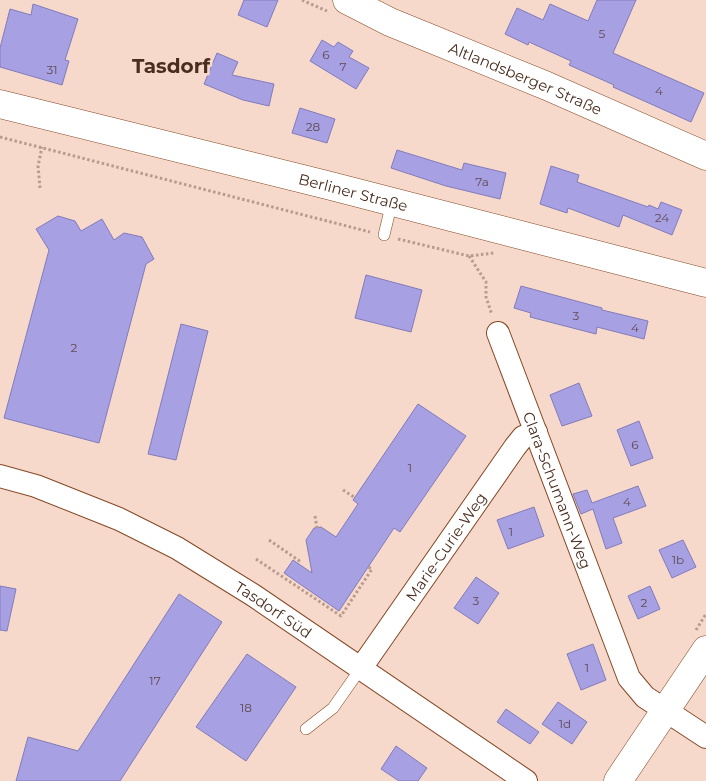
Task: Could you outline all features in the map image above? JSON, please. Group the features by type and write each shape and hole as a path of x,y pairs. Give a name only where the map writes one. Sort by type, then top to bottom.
{"main road":[{"name":"Altlandsberger Straße","path":"339,7 390,22 547,86 706,156"},
{"name":"Berliner Straße","path":"0,104 706,283"},
{"path":"618,781 706,650"}],"street":[{"name":"Clara-Schumann-Weg","path":"498,333 629,678 644,696 706,737"},
{"name":"Marie-Curie-Weg","path":"361,668 515,447 523,437 536,432"},
{"name":"Tasdorf Süd","path":"0,476 36,486 119,519 177,548 238,585 526,781"}],"lane":[{"path":"384,236 392,202"},
{"path":"306,729 333,708 361,668"}],"path":[{"path":"302,0 339,7"},
{"path":"0,137 384,236 469,256 486,282 486,297 498,333"},
{"path":"40,188 38,166 42,147"},
{"path":"343,490 354,497"},
{"path":"315,516 317,528"},
{"path":"269,540 301,562"},
{"path":"256,559 340,616 372,569 368,566"}],"building":[{"path":"244,0 278,0 267,27 238,15"},
{"path":"597,0 636,0 613,53 704,93 691,122 569,65 571,61 529,42 528,45 505,34 517,8 543,20 550,4 588,21"},
{"path":"33,4 78,19 65,60 69,61 62,85 0,67 0,48 10,9 31,15"},
{"path":"322,40 334,47 338,42 353,51 349,57 369,68 356,89 310,61"},
{"path":"217,53 238,62 232,75 274,84 269,106 243,100 204,84"},
{"path":"300,108 335,119 327,143 292,133"},
{"path":"397,150 462,170 464,163 506,173 500,199 446,186 391,168"},
{"path":"551,166 579,175 577,182 648,207 649,205 658,209 661,202 682,210 672,235 623,215 619,227 568,208 567,213 540,204"},
{"path":"58,216 75,221 81,231 102,219 114,240 124,233 142,237 154,259 146,264 99,443 4,418 49,250 36,229"},
{"path":"366,275 422,290 411,332 355,318"},
{"path":"521,286 602,308 602,310 648,321 644,339 597,327 596,334 530,317 531,313 514,308"},
{"path":"181,324 208,331 176,460 148,454"},
{"path":"579,383 592,416 562,426 550,395"},
{"path":"418,404 466,436 400,532 394,528 339,611 284,573 293,560 312,573 306,540 314,528 321,527 336,537 358,504 353,500"},
{"path":"639,421 653,458 631,466 617,430"},
{"path":"638,486 646,506 613,518 622,543 606,549 593,509 581,514 573,494 587,490 592,503"},
{"path":"534,507 544,536 508,549 497,520"},
{"path":"683,540 696,567 672,578 659,550"},
{"path":"476,577 499,593 478,624 454,608"},
{"path":"0,586 16,589 7,631 0,630"},
{"path":"650,586 660,609 638,619 628,596"},
{"path":"179,594 222,622 120,781 16,781 28,737 78,751"},
{"path":"593,644 606,680 581,690 567,654"},
{"path":"247,654 296,687 246,761 196,727"},
{"path":"558,702 587,722 572,744 542,724"},
{"path":"506,709 539,732 530,744 497,722"},
{"path":"396,746 427,768 418,781 399,781 381,769"}],"district":[{"name":"Tasdorf","path":"171,66"}]}
